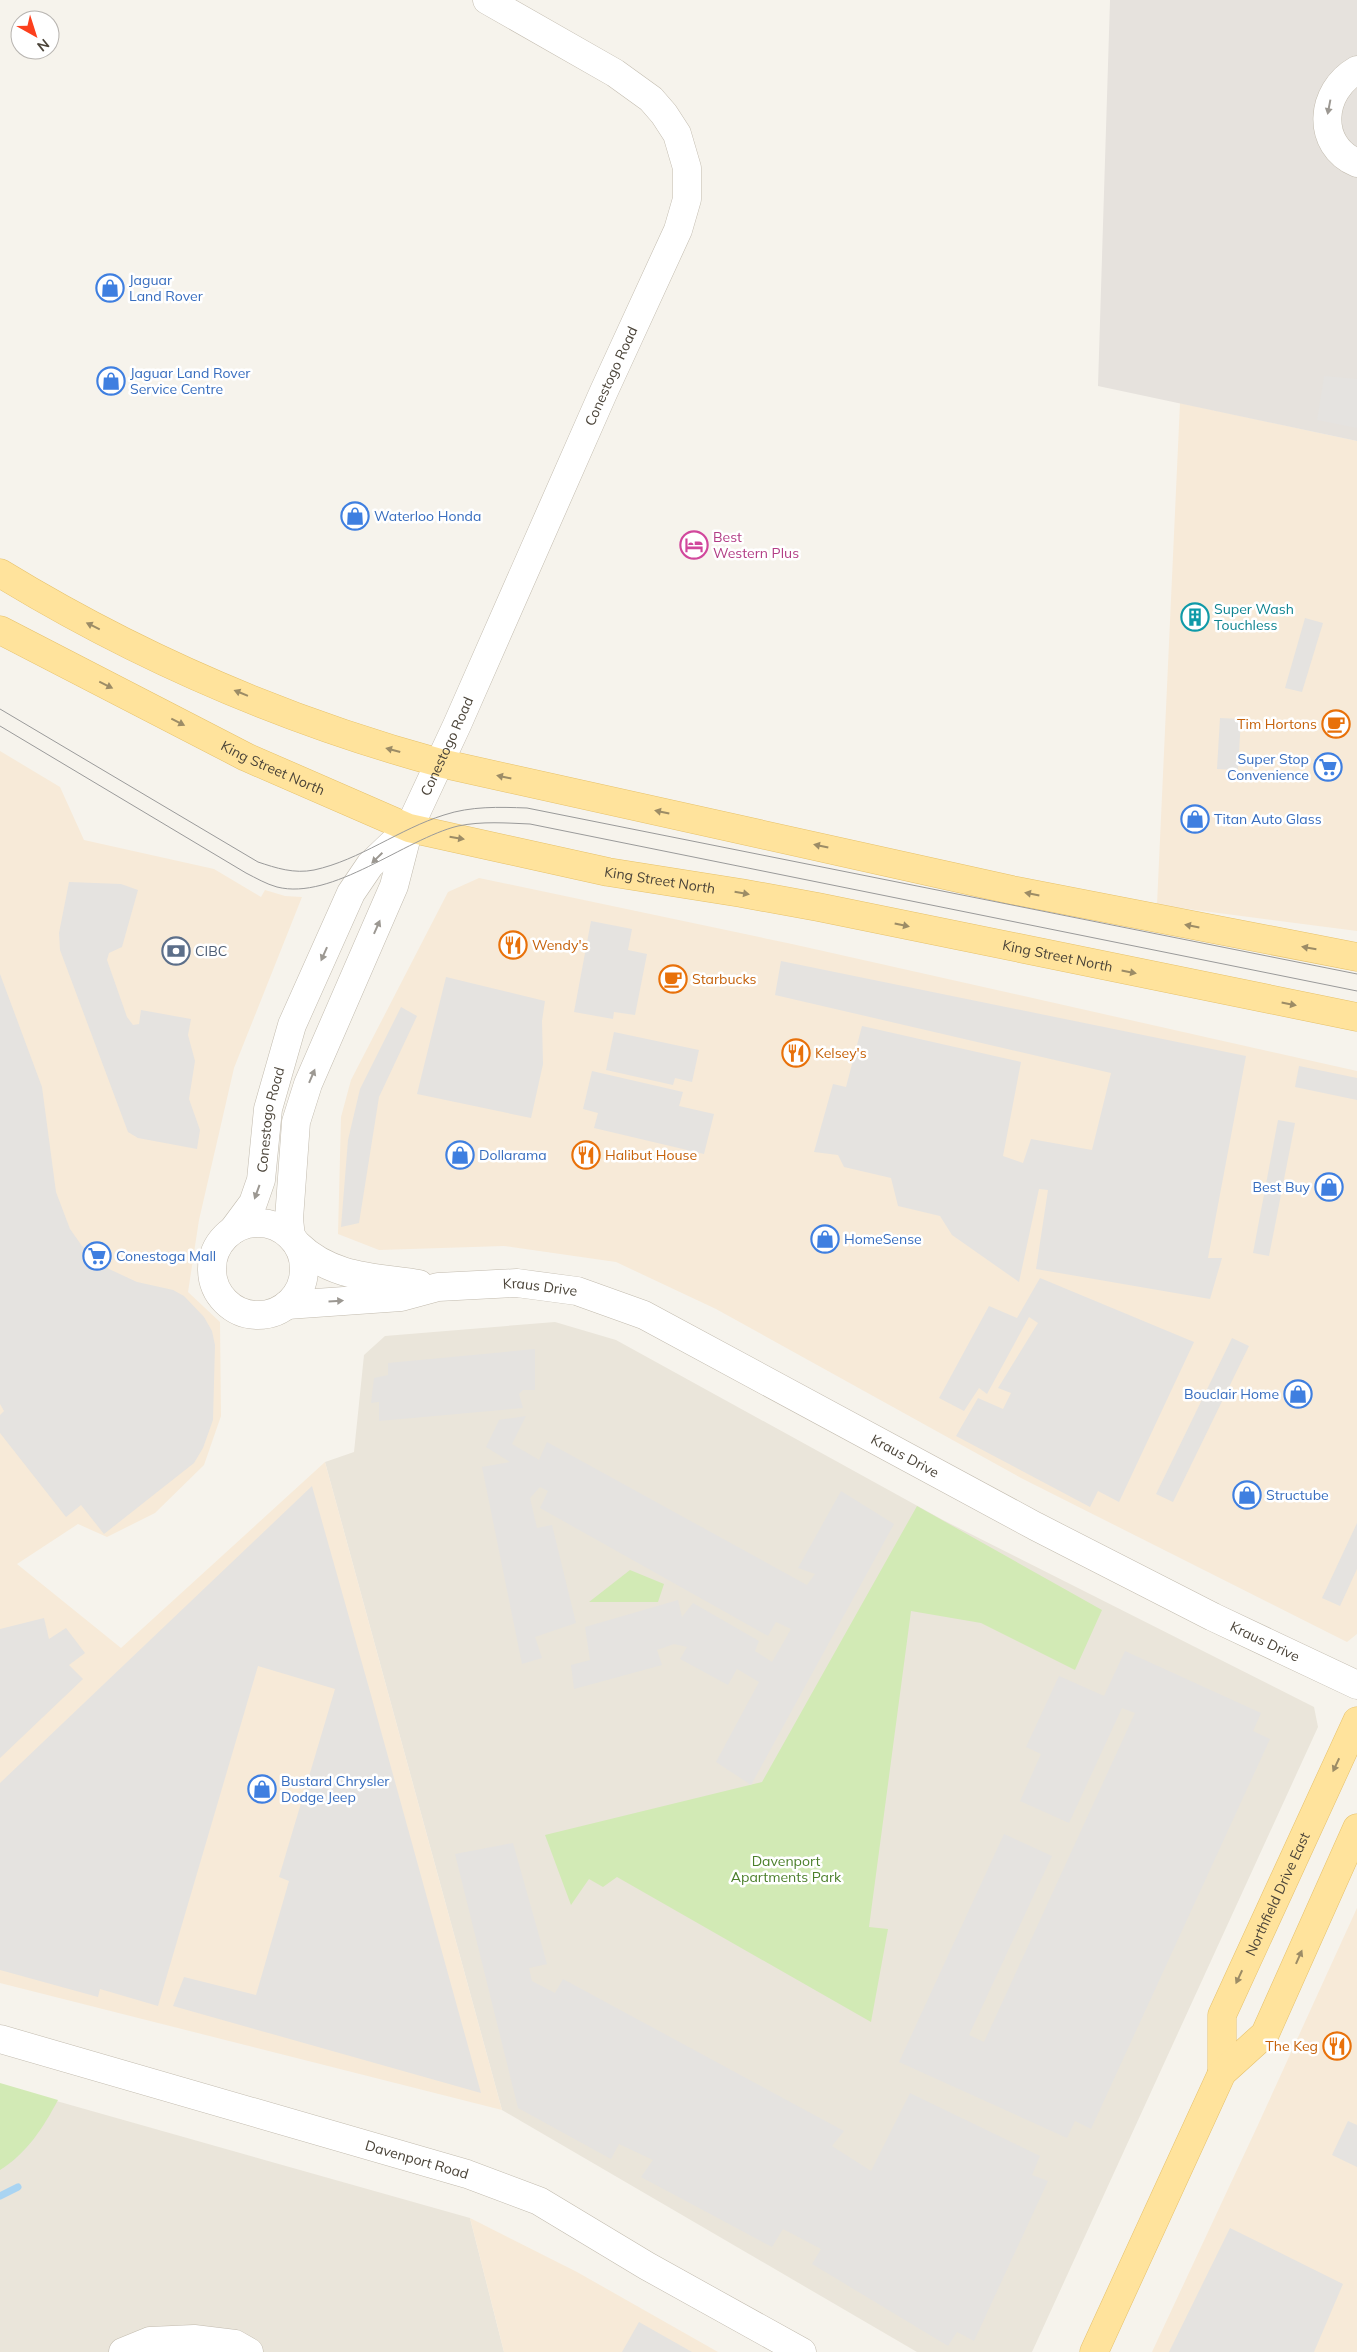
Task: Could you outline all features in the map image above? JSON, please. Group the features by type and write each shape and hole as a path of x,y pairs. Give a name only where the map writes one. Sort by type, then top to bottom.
{"main road":[{"path":"0,573 63,611 174,665 336,732 440,763 1012,890 1357,957"},
{"name":"King Street North","path":"0,630 246,756 409,828 608,872 798,904 1357,1017"},
{"name":"Northfield Drive East","path":"1222,2073 1222,2015 1357,1721"},
{"name":"Northfield Drive East","path":"1094,2352 1222,2073 1265,2034 1357,1828"}],"street":[{"name":"Conestogo Road","path":"295,1241 289,1219 296,1122 308,1084 394,886 409,828 440,763 604,391 678,230 687,199 687,168 677,134 652,99 621,77 487,0"},
{"path":"1357,70 1346,76 1333,91 1328,109 1328,128 1336,146 1350,160 1357,163"},
{"name":"Conestogo Road","path":"233,1230 253,1203 261,1180 268,1109 292,1025 352,893 370,865 409,828"},
{"path":"263,1223 282,1229 295,1241 304,1258 304,1276 301,1287 288,1305 270,1314 249,1314 238,1310 222,1297 213,1279 213,1261 220,1243 233,1230 244,1225 263,1223"},
{"name":"Kraus Drive","path":"295,1241 321,1264 337,1271 438,1287 525,1284 577,1292 644,1315 1044,1531 1213,1617 1357,1685"},
{"name":"Kraus Drive","path":"288,1305 401,1297 438,1287"},
{"name":"Davenport Road","path":"0,2039 466,2174 539,2201 647,2266 802,2352"},
{"path":"123,2352 150,2341 194,2339 236,2344 249,2352"}],"shaded area":[{"path":"1110,0 1357,0 1357,441 1098,386"},
{"path":"1324,376 1357,379 1357,428 1317,420"},
{"path":"1180,403 1357,441 1357,931 1157,905"},
{"path":"1305,618 1323,623 1302,692 1285,688"},
{"path":"1220,718 1241,719 1238,770 1217,769"},
{"path":"0,751 60,787 84,840 214,869 261,897 265,890 285,896 302,897 234,1068 199,1220 188,1292 220,1322 221,1416 204,1465 155,1513 107,1537 78,1524 17,1564 121,1648 325,1462 502,2110 0,1983"},
{"path":"479,878 792,944 1357,1071 1357,1634 1347,1642 1021,1478 716,1309 616,1262 504,1246 379,1250 338,1234 341,1117 351,1080 448,892"},
{"path":"69,882 121,884 138,890 122,947 109,953 107,960 127,1017 133,1025 139,1024 141,1010 191,1019 188,1035 195,1061 189,1099 200,1130 197,1149 138,1138 128,1132 60,950 59,933"},
{"path":"591,921 632,929 628,950 647,954 635,1015 614,1012 613,1019 574,1012"},
{"path":"781,961 1246,1056 1208,1258 1222,1258 1210,1299 1036,1269 1048,1190 1039,1189 1019,1282 952,1235 940,1216 898,1206 891,1178 844,1167 838,1155 814,1152 833,1084 846,1087 862,1026 1021,1062 1003,1156 1023,1163 1031,1139 1092,1150 1111,1073 775,995"},
{"path":"0,974 42,1087 56,1192 70,1229 82,1246 109,1269 137,1282 173,1290 184,1296 204,1317 212,1331 215,1345 213,1420 203,1448 194,1463 104,1534 81,1505 66,1517 0,1433 0,1415 4,1411 0,1404"},
{"path":"446,977 545,1001 542,1021 543,1064 531,1118 417,1094"},
{"path":"401,1007 417,1016 379,1097 359,1223 341,1227 348,1140 360,1089"},
{"path":"614,1032 699,1050 692,1082 675,1078 673,1085 606,1070"},
{"path":"1299,1066 1357,1078 1357,1100 1295,1087"},
{"path":"592,1071 683,1092 679,1106 714,1114 704,1154 594,1128 598,1113 583,1109"},
{"path":"1278,1120 1295,1123 1269,1256 1253,1253"},
{"path":"1040,1278 1194,1342 1119,1502 1098,1491 1090,1507 956,1436 978,1398 1003,1409 1011,1393 998,1388 1038,1323 1029,1317 987,1394 979,1388 964,1411 939,1398 989,1306 1017,1318"},
{"path":"555,1322 616,1340 943,1520 1314,1707 1318,1727 1032,2352 917,2352 502,2110 325,1462 354,1452 364,1355 385,1336"},
{"path":"1232,1338 1249,1346 1173,1502 1156,1494"},
{"path":"535,1349 535,1390 523,1390 519,1394 523,1408 379,1421 379,1402 371,1403 374,1378 388,1375 388,1363"},
{"path":"526,1416 512,1444 539,1460 547,1442 807,1585 815,1574 798,1568 841,1491 894,1524 751,1785 716,1762 759,1682 737,1669 728,1685 680,1659 687,1647 674,1644 657,1650 662,1665 574,1689 571,1665 590,1660 585,1627 678,1600 682,1617 693,1603 759,1641 755,1651 772,1662 791,1629 776,1622 768,1636 540,1508 548,1491 540,1487 530,1498 537,1528 552,1525 576,1623 535,1637 542,1658 522,1664 482,1467 510,1462 486,1447 499,1420"},
{"path":"312,1486 481,2093 173,2006 184,1977 256,1995 289,1881 279,1877 335,1689 258,1666 158,2006 100,1989 98,1997 0,1970 0,1783"},
{"path":"1357,1523 1357,1569 1340,1606 1322,1598"},
{"path":"44,1618 49,1639 66,1628 85,1653 69,1665 83,1679 0,1758 0,1629"},
{"path":"1125,1651 1261,1713 1253,1731 1270,1739 1091,2129 1075,2121 1067,2138 899,2062 1004,1834 1052,1856 969,2035 984,2042 1135,1713 1122,1708 1069,1823 1020,1801 1041,1754 1026,1747 1059,1676 1104,1696"},
{"path":"513,1843 547,1964 529,1968 532,1981 555,1993 563,1979 844,2131 832,2146 871,2171 910,2093 1040,2156 1032,2175 1048,2181 974,2341 957,2332 948,2346 812,2264 821,2249 783,2229 772,2247 641,2177 653,2160 619,2144 611,2159 518,2108 455,1854"},
{"path":"1357,1908 1357,2352 1152,2352 1257,2127"},
{"path":"0,2085 470,2218 504,2352 0,2352"},
{"path":"1348,2121 1357,2125 1357,2167 1332,2155"},
{"path":"470,2218 577,2272 718,2352 504,2352"},
{"path":"1230,2228 1343,2284 1314,2352 1169,2352"},
{"path":"639,2322 692,2352 622,2352"}],"green space":[{"name":"Davenport Apartments Park","path":"917,1506 1102,1610 1075,1670 981,1623 911,1611 869,1927 888,1929 871,2022 617,1877 603,1887 589,1879 571,1905 545,1835 762,1782"},
{"path":"630,1570 664,1584 658,1602 589,1602"},
{"path":"0,2083 58,2100 34,2139 18,2156 0,2170"}],"waterway":[{"path":"0,2196 18,2187"}],"tram line":[{"path":"0,709 258,862 285,870 307,871 331,865 363,852 427,821 454,812 485,808 527,808 1357,974"},
{"path":"0,726 246,873 277,887 298,889 321,885 368,867 415,843 458,826 485,823 530,824 1357,991"}],"place":[{"name":"Jaguar Land Rover","path":"110,288"},
{"name":"Jaguar Land Rover Service Centre","path":"111,381"},
{"name":"Waterloo Honda","path":"355,516"},
{"name":"Best Western Plus","path":"694,545"},
{"name":"Super Wash Touchless","path":"1195,617"},
{"name":"Tim Hortons","path":"1336,724"},
{"name":"Super Stop Convenience","path":"1328,767"},
{"name":"Titan Auto Glass","path":"1195,819"},
{"name":"Wendy's","path":"513,945"},
{"name":"CIBC","path":"176,951"},
{"name":"Starbucks","path":"673,979"},
{"name":"Kelsey's","path":"796,1053"},
{"name":"Dollarama","path":"460,1155"},
{"name":"Halibut House","path":"586,1155"},
{"name":"Best Buy","path":"1329,1187"},
{"name":"HomeSense","path":"825,1239"},
{"name":"Conestoga Mall","path":"97,1256"},
{"name":"Bouclair Home","path":"1298,1394"},
{"name":"Structube","path":"1247,1495"},
{"name":"Bustard Chrysler Dodge Jeep","path":"262,1789"},
{"name":"The Keg","path":"1337,2046"}]}
